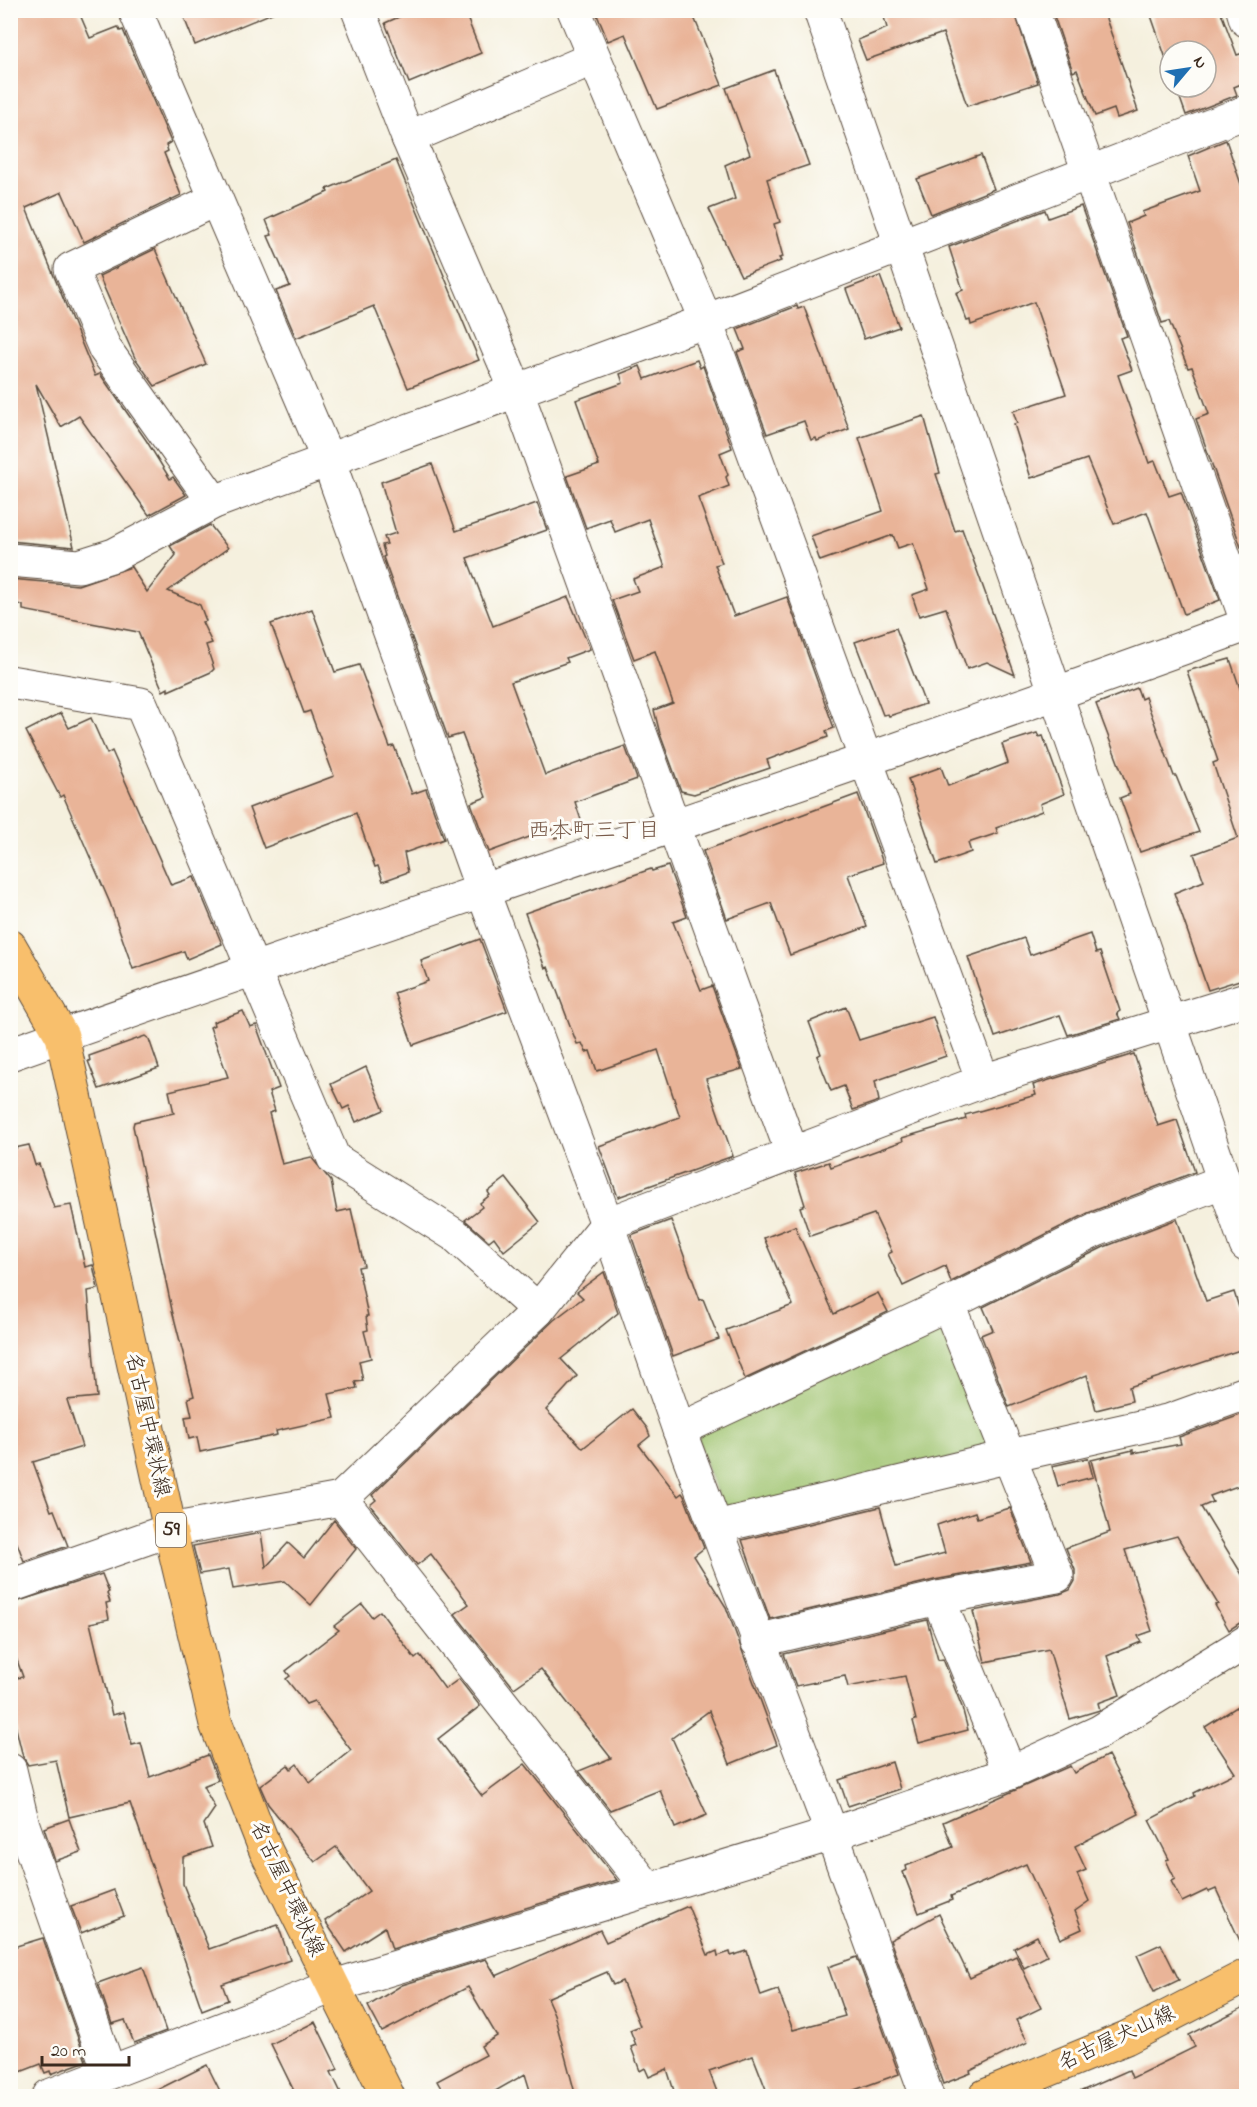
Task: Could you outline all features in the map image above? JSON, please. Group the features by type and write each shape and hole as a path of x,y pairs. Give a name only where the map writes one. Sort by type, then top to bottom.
{"main road":[{"name":"名古屋中環状線","path":"10,946 62,1036 170,1530 216,1724 266,1851 388,2097"},
{"name":"名古屋犬山線","path":"985,2097 1126,2038 1246,1976"}],"street":[{"path":"135,10 328,462 483,892 607,1224 679,1430 832,1834 927,2097"},
{"path":"358,10 408,138 517,392 792,1153"},
{"path":"574,10 706,321 983,1081"},
{"path":"820,10 1246,1245"},
{"path":"1032,10 1246,619"},
{"path":"1243,10 1246,20"},
{"path":"408,138 594,58"},
{"path":"10,560 78,566 114,555 214,502 328,462 706,321 1246,112"},
{"path":"214,502 105,350 71,269 216,199"},
{"path":"10,1054 253,968 483,892 1057,694 1246,625"},
{"path":"10,682 141,704 334,1159 456,1236 538,1310"},
{"path":"10,1586 170,1530 341,1500 538,1310 607,1224 983,1081 1246,999"},
{"path":"679,1430 948,1304 1096,1230 1224,1181"},
{"path":"757,1641 938,1598 1057,1576 948,1304"},
{"path":"716,1527 1170,1420 1246,1393"},
{"path":"341,1500 649,1890"},
{"path":"938,1598 1010,1773"},
{"path":"48,2097 109,2071 332,1988 832,1834 1010,1773 1099,1732 1246,1642"},
{"path":"10,1770 22,1825 109,2071"}],"green space":[{"path":"937,1318 993,1437 987,1450 735,1511 721,1506 697,1441 704,1424"}],"building":[{"path":"10,10 78,10 90,38 118,27 120,31 123,30 171,142 166,145 168,151 164,153 181,195 84,242 62,192 26,208 95,376 100,374 170,479 173,477 186,495 149,515 79,416 61,427 36,384 74,547 10,541"},
{"path":"181,10 277,10 277,11 195,45"},
{"path":"415,10 464,10 481,53 409,83 385,23"},
{"path":"595,10 691,10 722,85 657,109 625,34 608,41"},
{"path":"882,10 1014,10 1038,83 967,106 943,33 866,60 858,40 887,28"},
{"path":"1052,10 1103,10 1138,111 1117,118 1114,109 1095,116 1077,70 1073,72"},
{"path":"1149,10 1220,10 1237,55 1246,52 1246,82 1234,87 1237,95 1186,115 1180,99 1218,99 1218,39 1159,39"},
{"path":"774,70 809,165 767,179 780,222 774,224 783,257 779,258 781,261 741,276 709,209 735,199 725,165 750,154 726,88"},
{"path":"1226,140 1246,199 1246,545 1241,547 1196,419 1209,414 1192,367 1188,368 1169,321 1162,323 1127,223 1144,216 1142,212 1200,191 1188,156"},
{"path":"981,155 994,189 931,214 917,179"},
{"path":"396,160 479,360 408,388 374,306 296,338 276,291 290,286 268,236 272,235 266,220 328,192 327,189"},
{"path":"1081,206 1127,336 1120,338 1132,370 1118,375 1149,463 1155,461 1169,496 1181,492 1220,600 1184,614 1147,512 1114,524 1087,459 1031,478 1014,424 1017,423 1013,411 1066,394 1034,302 971,325 970,320 967,321 956,293 963,290 949,247 1045,210 1048,218"},
{"path":"155,249 206,364 155,386 135,358 99,276"},
{"path":"880,276 899,327 864,339 846,289"},
{"path":"797,306 798,309 804,307 849,429 817,441 816,438 811,440 804,421 767,434 737,352 745,349 737,329"},
{"path":"697,360 700,368 703,366 732,448 720,453 728,475 726,477 729,486 698,498 722,563 715,565 734,616 787,597 834,728 826,731 828,737 767,760 770,768 694,794 681,791 660,734 654,710 673,703 655,651 634,659 612,600 638,591 633,579 665,567 648,519 615,532 610,519 586,528 567,476 599,465 576,400 623,383 620,374 640,366 645,379"},
{"path":"924,416 940,473 936,474 955,531 962,529 1015,675 987,662 967,669 946,608 919,616 912,595 929,589 913,543 898,548 893,535 820,561 811,536 883,511 859,438"},
{"path":"432,464 456,531 537,503 547,530 467,558 493,626 568,597 590,649 566,658 568,662 511,682 545,775 625,746 637,779 575,802 582,823 577,825 578,829 555,838 551,829 489,852 471,803 486,797 462,734 448,738 383,557 385,556 382,545 387,544 384,537 396,533 381,482"},
{"path":"210,525 228,548 168,591 200,605 206,621 202,622 212,643 206,645 214,669 168,691 168,688 163,691 138,632 23,610 23,605 10,603 10,579 78,585 131,567 147,592 176,555 170,546"},
{"path":"312,609 335,672 359,665 390,747 394,746 412,794 426,789 444,839 404,853 408,872 383,881 378,866 375,867 356,813 264,848 249,808 334,776 310,711 304,713 271,624"},
{"path":"896,628 925,704 889,716 888,714 883,715 855,642"},
{"path":"1230,659 1246,706 1246,978 1208,990 1174,893 1204,881 1194,854 1238,838 1213,763 1218,761 1187,671"},
{"path":"1137,688 1141,699 1145,697 1174,776 1176,776 1199,832 1140,852 1120,798 1130,794 1096,704"},
{"path":"61,713 69,728 91,718 107,754 112,751 171,885 194,877 222,944 187,959 184,951 133,969 110,903 63,795 60,797 26,731"},
{"path":"1037,733 1039,737 1043,736 1064,794 1040,804 1042,811 996,828 998,833 968,843 971,852 937,864 908,779 941,767 948,786 1008,763 1002,744"},
{"path":"858,794 883,863 848,875 867,927 790,955 771,903 727,919 703,851"},
{"path":"668,866 687,917 673,922 701,990 712,986 742,1069 706,1079 733,1156 618,1197 599,1146 680,1117 658,1050 597,1071 590,1051 586,1052 582,1043 577,1044 525,913 651,869 652,871"},
{"path":"1090,934 1096,953 1100,952 1120,1011 1117,1013 1120,1019 1068,1035 1060,1015 995,1037 968,957 1024,938 1030,955"},
{"path":"480,939 507,1011 413,1045 394,993 428,981 421,961"},
{"path":"846,1007 859,1040 933,1017 946,1056 875,1081 879,1101 853,1110 844,1086 831,1091 817,1056 821,1054 809,1022"},
{"path":"243,1011 250,1027 256,1025 279,1088 269,1092 275,1111 269,1113 282,1164 311,1157 331,1181 337,1212 351,1209 364,1266 358,1267 368,1316 366,1316 368,1330 364,1331 371,1358 359,1361 363,1381 355,1382 357,1388 329,1394 335,1418 276,1431 277,1435 200,1452 197,1437 189,1439 185,1417 192,1416 188,1398 194,1396 172,1310 133,1126 134,1122 174,1113 169,1091 228,1077 210,1027 214,1025 213,1022"},
{"path":"145,1036 149,1039 159,1068 99,1089 88,1061 90,1061 89,1056"},
{"path":"1134,1054 1158,1126 1177,1120 1195,1172 1088,1213 951,1282 945,1266 903,1286 888,1254 892,1252 874,1214 810,1236 800,1207 805,1205 795,1173 829,1162 831,1167 903,1141 902,1138 966,1119 965,1115 1036,1095 1033,1085"},
{"path":"366,1067 384,1110 356,1122 349,1106 343,1109 331,1084"},
{"path":"29,1145 35,1165 39,1164 54,1208 71,1205 85,1267 93,1265 98,1289 88,1291 97,1397 67,1400 82,1447 33,1462 51,1511 54,1510 68,1546 24,1561 17,1543 10,1546 10,1149"},
{"path":"506,1178 540,1222 504,1251 494,1237 489,1241 465,1220 482,1207 480,1203 490,1195 488,1192"},
{"path":"1177,1219 1206,1301 1234,1292 1246,1329 1246,1348 1129,1387 1132,1401 1096,1410 1087,1375 1009,1407 981,1335 993,1330 983,1307 1104,1247"},
{"path":"671,1220 700,1300 703,1299 719,1339 673,1356 631,1235"},
{"path":"795,1226 834,1314 878,1293 888,1312 745,1379 726,1330 793,1305 764,1238"},
{"path":"604,1272 618,1313 561,1359 577,1376 546,1410 583,1448 632,1409 647,1428 650,1436 639,1445 678,1496 682,1493 684,1496 704,1548 694,1556 726,1607 777,1745 730,1764 709,1711 672,1738 707,1815 675,1828 660,1790 610,1810 579,1771 611,1758 541,1669 514,1688 455,1614 469,1604 431,1554 417,1565 370,1505 376,1500 372,1495 554,1320 583,1298 577,1292"},
{"path":"1246,1413 1246,1483 1210,1496 1213,1502 1201,1507 1246,1581 1246,1619 1229,1630 1215,1605 1218,1604 1177,1536 1125,1550 1152,1631 1138,1636 1141,1642 1107,1656 1120,1695 1098,1703 1100,1710 1070,1719 1049,1649 985,1662 973,1611 1070,1590 1075,1581 1075,1570 1066,1548 1110,1532 1091,1460 1133,1450 1133,1453 1181,1444 1179,1437"},
{"path":"1088,1458 1093,1477 1058,1486 1052,1466"},
{"path":"880,1507 896,1566 945,1553 937,1525 975,1512 977,1518 1010,1508 1031,1562 934,1580 770,1619 742,1540"},
{"path":"334,1520 356,1549 311,1605 285,1581 233,1589 229,1569 200,1574 193,1546 261,1533 266,1567 288,1543 304,1558"},
{"path":"102,1574 109,1592 107,1593 110,1602 106,1603 109,1619 90,1623 112,1715 124,1712 132,1745 141,1743 150,1777 208,1755 218,1780 203,1786 215,1808 204,1824 212,1847 183,1857 183,1884 209,1949 278,1925 290,1960 222,1984 228,2000 202,2010 130,1803 69,1817 56,1760 28,1765 23,1757 10,1704 14,1701 11,1679 23,1677 10,1641 10,1604"},
{"path":"362,1604 372,1617 380,1611 415,1659 420,1655 445,1689 459,1679 480,1706 438,1739 482,1796 525,1764 617,1880 392,1949 385,1927 346,1952 325,1921 369,1891 336,1847 315,1862 268,1804 260,1786 288,1765 291,1769 297,1764 310,1783 351,1750 314,1701 306,1704 286,1679 290,1676 286,1671 339,1630 334,1626"},
{"path":"927,1620 938,1660 943,1659 962,1707 968,1730 919,1743 905,1676 848,1687 845,1676 796,1686 784,1654"},
{"path":"1246,1701 1246,1954 1216,1889 1209,1892 1207,1890 1182,1902 1171,1881 1175,1879 1166,1860 1169,1859 1149,1820 1195,1796 1194,1793 1235,1773 1205,1727"},
{"path":"1108,1755 1139,1814 1075,1846 1086,1870 1077,1874 1089,1901 1075,1911 1082,1929 1060,1939 1026,1864 951,1896 952,1900 919,1913 903,1872 907,1870 906,1866 953,1847 943,1822 1070,1766 1074,1773"},
{"path":"892,1762 900,1789 848,1806 839,1780"},
{"path":"69,1819 81,1852 55,1861 44,1828"},
{"path":"114,1890 124,1916 81,1933 71,1906"},
{"path":"688,1906 708,1955 717,1951 718,1956 730,1952 731,1956 747,1951 761,1996 778,1990 793,2030 845,2016 828,1967 857,1957 899,2074 835,2097 769,2097 753,2056 709,2071 719,2097 676,2097 667,2069 649,2077 645,2068 640,2071 631,2047 636,2045 630,2030 640,2026 622,1981 613,1985 607,1972 547,1998 554,2014 576,2097 532,2097 525,2074 485,2097 446,2097 437,2081 486,2055 481,2046 497,2036 468,1987 382,2032 368,2006 402,1985 486,1959 496,1976 600,1930 606,1942"},
{"path":"939,1914 970,1978 1016,1956 1041,2008 1016,2020 1028,2042 970,2071 971,2073 943,2084 890,1940"},
{"path":"1037,1936 1047,1956 1024,1968 1014,1948"},
{"path":"43,1938 86,2061 51,2074 50,2071 45,2073 41,2064 10,2076 10,1948"},
{"path":"1161,1944 1179,1980 1154,1992 1137,1955"},
{"path":"143,1967 166,2031 134,2043 125,2020 112,2024 98,1983"},
{"path":"1246,2006 1246,2097 1068,2097 1129,2070 1132,2078 1195,2047 1189,2035"},
{"path":"315,2022 338,2069 331,2072 343,2097 297,2097 271,2044"},
{"path":"207,2065 223,2097 143,2097"}],"district":[{"name":"西本町三丁目","path":"594,832"}]}
